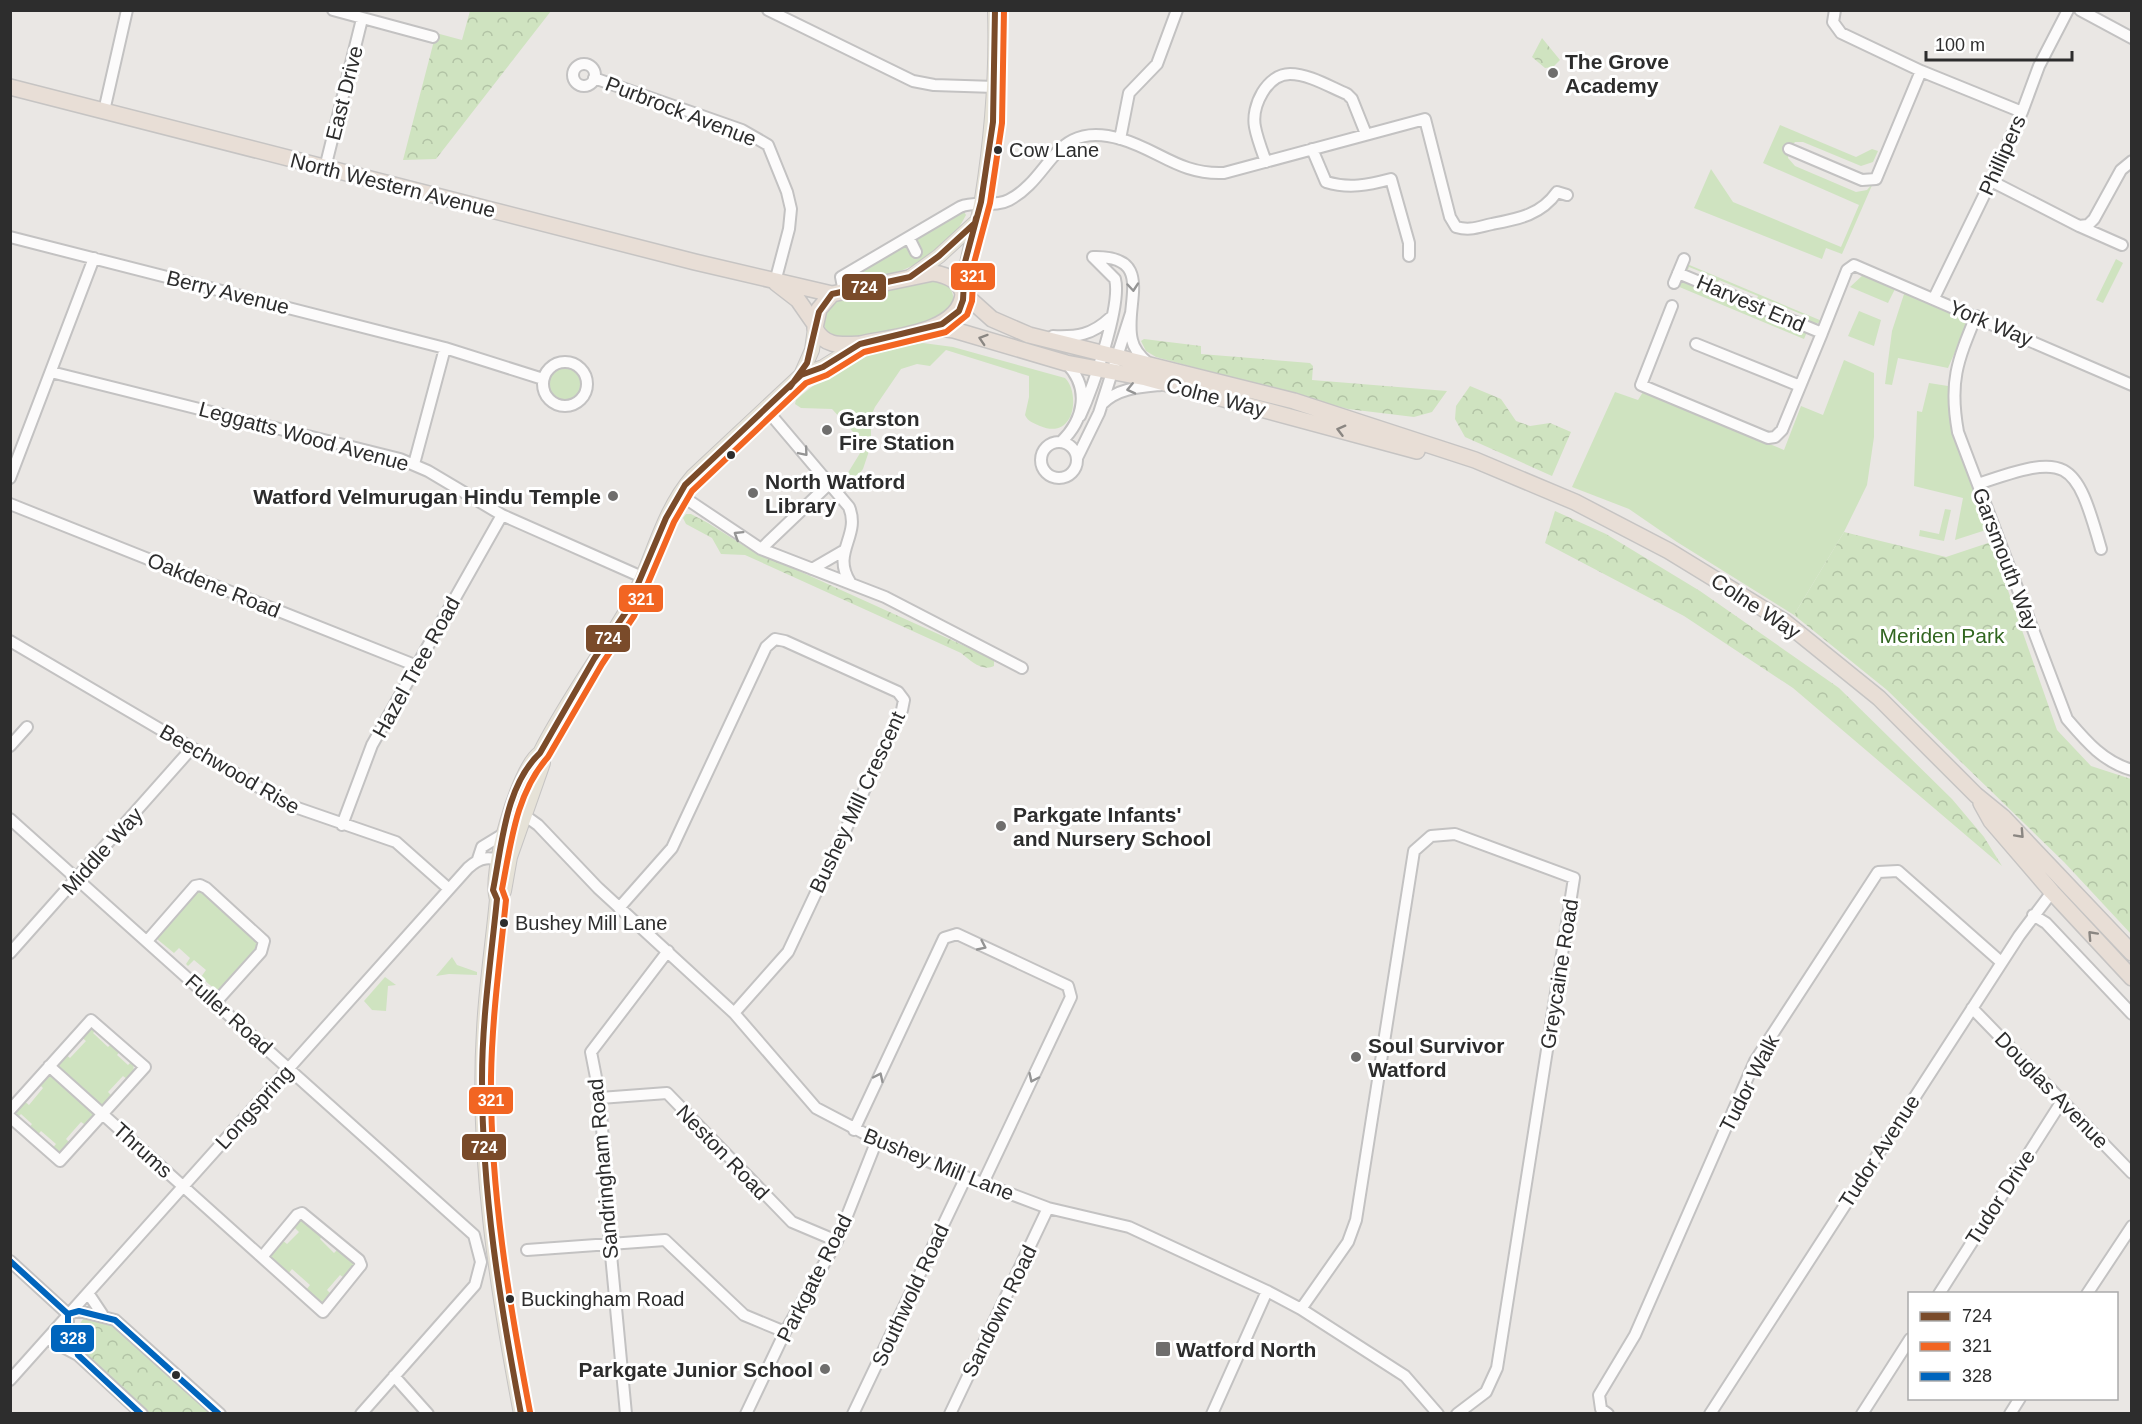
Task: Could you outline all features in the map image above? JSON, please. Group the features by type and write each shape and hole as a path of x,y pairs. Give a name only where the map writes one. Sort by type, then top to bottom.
{"highway":[{"name":"North Western Avenue","path":"10,87 775,283 788,283 838,293"},
{"name":"Colne Way","path":"838,293 933,273 944,275 992,319 1165,385 1337,428 1472,467 1499,471"},
{"name":"North Western Avenue","path":"775,283 798,300 815,326"},
{"path":"838,293 819,309 815,326 822,338 831,344 860,344 933,327 956,314 962,306 963,292"},
{"name":"Colne Way","path":"933,327 954,330 1065,363 1148,363 1304,404 1475,460 1575,502 1669,550 1785,622 1879,698 1976,795 2004,818 2132,953"},
{"name":"Colne Way","path":"1976,795 1991,822 2132,978"}],"main road":[{"path":"963,292 965,262 981,202 995,87 995,10"},
{"path":"910,277 939,256 975,223"},
{"path":"801,375 812,350 815,326"},
{"path":"521,1413 502,1314 484,1142 484,1030 497,899 493,890 504,860 531,759 540,753 594,659 626,612 660,531 679,494 693,476 801,375 822,367 860,344"},
{"path":"504,860 505,833 518,811"}],"street":[{"path":"104,111 127,10"},
{"name":"East Drive","path":"333,10 432,37"},
{"path":"768,10 913,81 934,85 995,87"},
{"path":"1120,139 1129,93 1157,64 1177,10"},
{"path":"1835,10 1833,22 1841,33 1921,71 2022,112"},
{"name":"Phillipers","path":"1934,298 1991,181 2022,112 2039,66 2068,10"},
{"path":"2080,10 2132,38"},
{"name":"East Drive","path":"325,168 362,19"},
{"path":"1789,149 1862,180 1876,179 1921,71"},
{"path":"1266,162 1255,128 1256,110 1269,85 1284,75 1308,78 1347,94 1352,99 1366,134"},
{"name":"Purbrock Avenue","path":"594,78 742,130 768,146 787,192 791,209 789,229 775,283"},
{"path":"838,293 841,277 960,207 981,202 1000,203 1014,197 1071,140 1093,136 1120,139 1198,173 1224,173 1425,119 1450,217 1456,227 1468,231 1519,220 1548,205 1557,192 1567,195"},
{"path":"1312,149 1326,182 1341,187 1363,186 1391,179 1409,243 1409,256"},
{"path":"2079,226 2088,225 2094,219 2121,170 2132,161"},
{"path":"1991,181 2079,226 2122,245"},
{"name":"Berry Avenue","path":"10,237 445,348 543,379"},
{"path":"909,238 916,252"},
{"path":"1077,458 1074,449 1060,442 1052,443 1043,451 1041,462 1045,471 1057,478 1067,477 1074,471 1077,458 1102,404 1112,316 1116,300 1115,279 1093,257 1109,256 1128,269 1135,291 1131,313 1132,342 1148,363"},
{"path":"10,478 94,258"},
{"name":"Harvest End","path":"1684,259 1676,278 1822,333 1850,266"},
{"name":"York Way","path":"1850,266 1854,265 1934,298 2132,385"},
{"path":"1672,306 1641,385 1768,438 1775,437 1782,430 1822,333"},
{"path":"1060,442 1076,427 1131,313"},
{"path":"1029,335 1077,337 1099,328 1112,316"},
{"name":"Garsmouth Way","path":"1976,316 1956,364 1953,401 1958,432 2067,719 2101,754 2114,764 2132,770"},
{"path":"1696,344 1800,386"},
{"path":"414,464 445,348"},
{"path":"570,362 581,369 585,376 586,391 573,404 558,405 544,392 543,379 551,366 570,362"},
{"path":"1065,363 1075,374 1080,387 1080,417"},
{"name":"Leggatts Wood Avenue","path":"51,372 414,464 501,515 642,577"},
{"path":"1102,404 1108,398 1125,390 1165,385"},
{"path":"766,408 849,507 852,519 851,531 843,551 843,571 850,582"},
{"path":"1978,484 2024,468 2042,466 2059,468 2072,475 2084,492 2101,549"},
{"path":"761,549 830,483"},
{"path":"679,494 761,549 885,597 1022,668"},
{"name":"Oakdene Road","path":"10,504 417,666"},
{"name":"Hazel Tree Road","path":"342,825 372,745 501,515"},
{"path":"812,570 843,551"},
{"name":"Bushey Mill Crescent","path":"619,908 672,848 766,646 775,639 785,641 898,692 904,700 902,710 788,952 734,1013"},
{"name":"Beechwood Rise","path":"10,641 296,808 396,842 449,889"},
{"path":"10,746 27,727"},
{"name":"Middle Way","path":"10,953 192,747"},
{"name":"Bushey Mill Lane","path":"518,811 538,825 619,908 734,1013 816,1108 854,1130 966,1177 1048,1208 1129,1227 1267,1291 1301,1309 1405,1376 1438,1413"},
{"name":"Fuller Road","path":"10,819 470,1229 480,1248 482,1268 472,1290 394,1376"},
{"name":"Longspring","path":"10,1380 478,859 482,847 505,833"},
{"name":"Greycaine Road","path":"1301,1309 1348,1242 1356,1220 1414,851 1431,836 1455,834 1574,878 1497,1368 1486,1392 1457,1413"},
{"path":"478,859 504,860"},
{"name":"Tudor Walk","path":"1608,1413 1601,1409 1599,1395 1635,1335 1755,1061 1878,872 1898,871 2001,962"},
{"path":"147,941 198,885 206,888 255,931 264,941 264,948 216,1002"},
{"name":"Tudor Avenue","path":"1710,1413 2001,962 2033,915 2052,892"},
{"path":"2033,915 2046,923 2132,1014"},
{"path":"854,1130 944,938 957,934 1068,986 1071,997 983,1183"},
{"name":"Sandringham Road","path":"626,1413 610,1244 600,1098 591,1052 668,951"},
{"name":"Douglas Avenue","path":"1972,1008 2132,1173"},
{"name":"Thrums","path":"10,1110 91,1020 145,1067 60,1161 10,1117"},
{"name":"Thrums","path":"49,1066 323,1312 361,1265 350,1252 302,1213 297,1215 262,1257"},
{"name":"Neston Road","path":"600,1098 667,1093 792,1222 837,1241"},
{"name":"Tudor Drive","path":"1940,1292 2062,1101"},
{"name":"Parkgate Road","path":"746,1413 785,1332 837,1241 877,1140"},
{"name":"Southwold Road","path":"853,1413 966,1177"},
{"name":"Sandown Road","path":"950,1413 1048,1208"},
{"path":"2088,1292 2132,1226"},
{"path":"527,1250 665,1240 744,1315 785,1332"},
{"path":"10,1261 68,1314 68,1324 78,1355"},
{"path":"1212,1413 1267,1291"},
{"path":"88,1293 102,1314"},
{"path":"68,1314 79,1311 102,1314 121,1324 220,1413"},
{"path":"48,1339 78,1355 142,1413"},
{"path":"1862,1413 1908,1342"},
{"path":"361,1413 394,1376 428,1413"},
{"path":"2010,1413 2018,1400"}],"green space":[{"path":"470,11 551,11 436,159 403,160 436,33 462,40"},
{"path":"1542,38 1560,60 1553,67 1545,68 1532,57"},
{"path":"1780,125 1856,157 1872,149 1878,151 1873,162 1861,166 1803,142 1795,142 1789,149 1788,158 1795,166 1856,192 1867,190 1873,183 1842,254 1826,248 1822,259 1694,208 1711,169 1733,202 1841,247 1859,205 1763,163"},
{"path":"963,210 966,215 957,230 933,254 903,270 853,282 852,275 902,246 908,248 913,257 921,252 916,243 918,236"},
{"path":"2116,259 2123,263 2103,303 2096,300"},
{"path":"1687,264 1822,321 1814,325 1804,322 1806,316 1765,299 1763,304 1756,301 1758,296 1719,280 1716,285 1712,283 1714,277 1689,267 1687,273 1684,272"},
{"path":"1864,274 1896,287 1888,303 1850,287"},
{"path":"933,279 946,283 953,295 952,304 935,318 850,340 831,336 824,326 823,316 837,301"},
{"path":"1681,279 1807,332 1804,339 1677,286"},
{"path":"1905,291 1963,315 1966,327 1948,368 1898,358 1892,385 1885,384 1892,331"},
{"path":"1859,311 1881,320 1874,346 1848,336"},
{"path":"1144,339 1201,346 1201,354 1310,363 1313,366 1312,380 1447,391 1432,412 1414,417 1348,409 1156,357 1146,351 1141,341"},
{"path":"923,343 953,347 1065,378 1070,385 1073,403 1068,421 1061,427 1052,429 1031,422 1025,415 1029,397 1029,376 946,350 930,366 917,364 901,369 871,416 871,445 863,469 852,483 846,483 846,476 865,445 832,409 801,408 795,404 796,400 811,387 854,361 885,350"},
{"path":"1844,360 1874,373 1874,437 1867,485 1844,532 1794,615 1677,542 1629,509 1572,487 1615,392 1638,400 1643,392 1784,450 1801,406 1823,415"},
{"path":"565,368 576,373 581,384 576,395 565,400 554,395 549,384 554,373"},
{"path":"1929,383 1948,386 1953,431 1989,529 1955,540 1963,498 1914,486 1917,411 1922,412"},
{"path":"1470,386 1501,399 1516,421 1530,426 1550,423 1571,432 1552,476 1465,437 1455,419 1456,406"},
{"path":"1945,509 1951,510 1944,541 1919,536 1920,530 1939,534"},
{"path":"1555,511 1606,534 1700,591 1839,688 1952,799 1984,837 2002,866 1793,688 1684,616 1545,543"},
{"path":"686,514 691,514 708,523 746,547 989,657 994,660 994,666 981,667 961,653 745,555 721,554 712,538 686,524 683,518"},
{"name":"Meriden Park","path":"1844,532 1946,557 1991,542 2057,730 2091,766 2131,779 2131,934 2064,862 1887,690 1794,615"},
{"path":"197,890 201,890 262,944 220,994 201,977 206,970 194,960 188,966 186,964 190,958 179,948 174,953 157,939 156,935"},
{"path":"452,957 457,965 477,972 477,975 436,976"},
{"path":"385,977 396,985 388,986 386,1011 372,1010 364,1001"},
{"path":"89,1027 98,1028 93,1033 108,1047 113,1042 122,1049 117,1055 128,1065 133,1060 134,1073 128,1080 123,1076 108,1092 113,1097 102,1107 57,1069 56,1062 64,1053 70,1058 86,1041 80,1036"},
{"path":"51,1072 94,1113 87,1126 81,1122 66,1139 71,1144 63,1152 51,1150 56,1144 41,1131 36,1137 28,1129 32,1124 21,1114 16,1119 14,1111 23,1100 29,1105 43,1088 38,1083"},
{"path":"302,1218 324,1234 320,1239 334,1253 339,1248 356,1263 346,1279 340,1275 327,1290 332,1295 324,1304 320,1304 306,1290 310,1285 292,1269 288,1274 269,1257 269,1253 282,1240 287,1244 299,1232 294,1227"},
{"path":"85,1316 113,1324 214,1413 148,1413 82,1352 75,1331"}],"transit line":[{"name":"724","path":"521,1414 506,1331 489,1206 482,1080 485,1012 497,899 493,890 512,799 528,767 540,753 594,659 626,612 666,518 685,485 801,375 823,367 860,344 942,324 959,311 963,300 965,262 981,202 993,122 995,10"},
{"name":"321","path":"530,1412 515,1329 497,1204 491,1077 506,900 502,889 516,819 537,771 548,757 602,664 634,616 674,522 692,491 806,383 827,375 864,352 946,332 967,315 972,301 974,263 990,203 1002,123 1004,10"},
{"name":"724","path":"790,387 807,363 819,312 832,294 910,277 939,256 975,223 976,218"},
{"name":"328","path":"10,1261 68,1314 68,1324 78,1355 141,1414"},
{"name":"328","path":"68,1314 79,1311 115,1320 219,1414"}],"place":[{"name":"The Grove Academy","path":"1553,73"},
{"name":"Cow Lane","path":"998,150"},
{"name":"Garston Fire Station","path":"827,430"},
{"name":"North Watford Library","path":"753,493"},
{"name":"Watford Velmurugan Hindu Temple","path":"613,496"},
{"name":"Parkgate Infants' and Nursery School","path":"1001,826"},
{"name":"Bushey Mill Lane","path":"504,923"},
{"name":"Soul Survivor Watford","path":"1356,1057"},
{"name":"Buckingham Road","path":"510,1299"},
{"name":"Watford North","path":"1163,1349"},
{"name":"Parkgate Junior School","path":"825,1369"}]}
